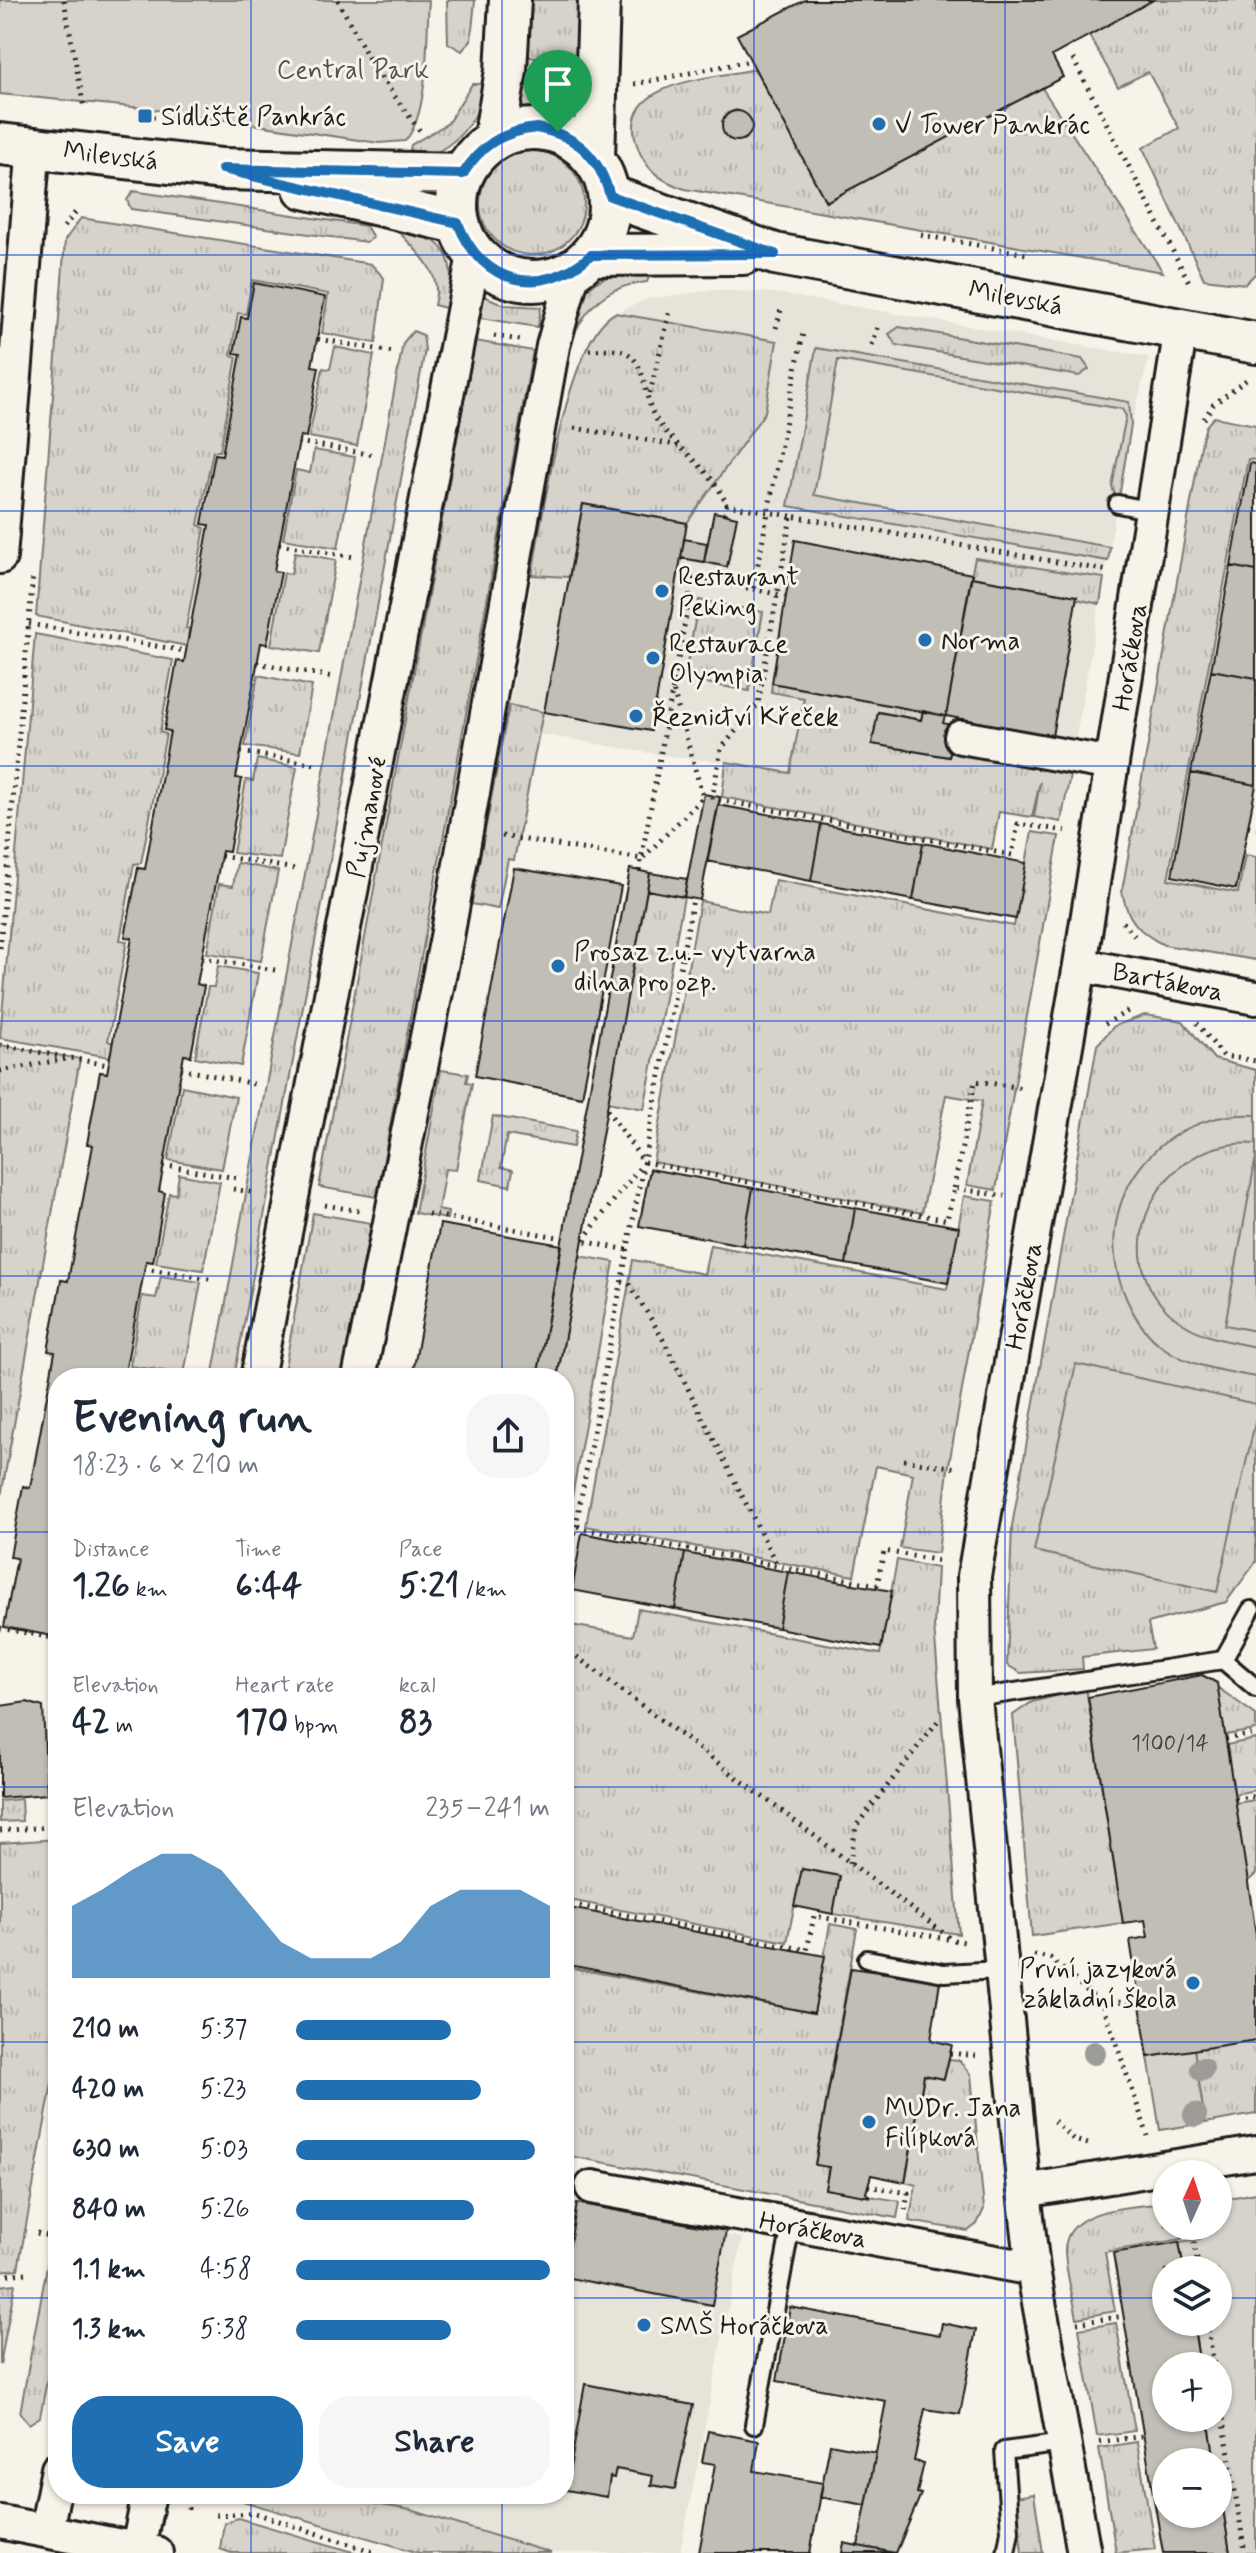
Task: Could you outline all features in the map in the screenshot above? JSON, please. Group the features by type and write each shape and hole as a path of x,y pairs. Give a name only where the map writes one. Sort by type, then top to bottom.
{"street":[{"path":"494,139 506,71 510,0"},
{"path":"594,158 599,0"},
{"path":"361,1368 447,937 553,346 582,263 603,237 610,196 594,158 578,142 558,132 525,129 494,139 476,154 463,174 456,198 466,239"},
{"path":"0,557 17,145"},
{"name":"Milevská","path":"17,145 222,169 463,174"},
{"name":"Milevská","path":"222,169 466,239 511,278 533,282 554,279 582,263 775,254"},
{"name":"Milevská","path":"610,196 775,254 1181,328 1251,357"},
{"name":"Pujmanové","path":"259,1368 466,239"},
{"name":"Horáčkova","path":"1084,2553 1078,2443 1033,2269 1000,1970 962,1702 974,1576 1080,965 1181,328"},
{"path":"961,737 1112,764"},
{"name":"Bartákova","path":"1080,965 1256,998"},
{"path":"1024,2191 1256,2153"},
{"name":"Horáčkova","path":"592,2187 1033,2269"},
{"path":"46,2531 51,2504"},
{"path":"0,2522 147,2551 149,2504"}],"lane":[{"path":"1118,504 1153,511"},
{"path":"1223,1660 1251,1610"},
{"path":"962,1702 1223,1660 1256,1688"},
{"path":"867,1959 944,1973 1000,1970"},
{"path":"754,2425 791,2225"},
{"path":"1006,2553 1010,2531 1004,2451 1078,2443"}],"path":[{"path":"64,0 84,108"},
{"path":"338,0 372,65 420,131"},
{"path":"1073,59 1189,282"},
{"path":"628,86 750,61"},
{"path":"145,116 202,123"},
{"path":"921,235 1027,254"},
{"path":"776,328 782,306"},
{"path":"649,394 670,311"},
{"path":"872,345 879,324"},
{"path":"753,589 803,333"},
{"path":"491,336 534,342"},
{"path":"318,339 393,352"},
{"path":"580,349 624,350 634,358 649,394 654,418 717,481 727,505 725,514"},
{"path":"1201,424 1213,405 1245,382 1251,357"},
{"path":"540,422 683,447"},
{"path":"298,442 374,455"},
{"path":"727,505 1114,572"},
{"path":"791,516 758,704 721,749 716,799 1012,855 1018,824 1068,832"},
{"path":"279,544 354,557"},
{"path":"639,871 693,578 785,596"},
{"path":"29,624 185,651"},
{"path":"257,663 332,677"},
{"path":"642,859 703,797 673,688"},
{"path":"241,752 315,764"},
{"path":"1248,826 1256,828"},
{"path":"520,837 642,859"},
{"path":"221,856 295,869"},
{"path":"574,1537 693,899"},
{"path":"1120,909 1124,924 1140,942"},
{"path":"202,958 275,970"},
{"path":"1097,1036 1105,1024 1127,1011 1141,1009"},
{"path":"1192,1016 1223,1056 1256,1061"},
{"path":"0,1045 108,1065"},
{"path":"0,1071 73,1058"},
{"path":"181,1069 254,1084"},
{"path":"607,1110 644,1162 947,1220 975,1081 1024,1089"},
{"path":"628,1250 582,1241 644,1162"},
{"path":"163,1165 236,1178"},
{"path":"954,1188 1006,1196"},
{"path":"419,1213 563,1238"},
{"path":"144,1268 215,1280"},
{"path":"622,1282 629,1283 662,1337 778,1566"},
{"path":"904,1460 957,1468"},
{"path":"576,1527 877,1585 884,1551 946,1562"},
{"path":"0,1628 48,1637"},
{"path":"574,1655 952,1940"},
{"path":"850,1863 856,1826 962,1702"},
{"path":"1226,1739 1256,1734"},
{"path":"1235,1799 1256,1796"},
{"path":"0,1831 48,1827"},
{"path":"574,1905 807,1950 814,1916 832,1919"},
{"path":"1103,2005 1139,1999"},
{"path":"950,2053 977,2056"},
{"path":"1049,2112 1074,2140 1097,2147"},
{"path":"1136,2142 1163,2138"},
{"path":"868,2186 908,2193 904,2215"},
{"path":"37,2233 48,2236"},
{"path":"0,2275 27,2273"},
{"path":"1072,2324 1124,2316"},
{"path":"1225,2432 1245,2553"},
{"path":"1078,2443 1144,2436"},
{"path":"188,2509 189,2504"},
{"path":"216,2515 255,2513 377,2553"}],"shaded area":[{"path":"712,290 776,293 1149,357 1130,431 1061,822 726,762 673,757 505,728 562,418 589,347 611,315 647,299"},
{"name":"SMŠ Horáčkova","path":"574,2211 742,2238 680,2553 551,2553 411,2510 376,2504 574,2504"}],"green space":[{"name":"Central Park","path":"0,0 429,0 425,74 419,113 405,141 379,143 143,108 0,94"},
{"path":"447,0 475,0 471,40 462,51 448,43"},
{"path":"523,0 584,0 580,61 520,56"},
{"path":"1153,0 1256,0 1256,273 1245,284 1204,279 1143,148 1179,128 1148,72 1118,87 1089,35"},
{"path":"755,69 826,202 1042,88 1163,272 685,189 655,173 644,161 637,145 634,123 641,107 654,95 673,86","holes":["736,110 744,114 751,124 748,135 737,140 728,139 722,122 727,113"]},
{"path":"472,84 485,84 477,112 460,135 436,152 408,159 411,145 448,123"},
{"path":"519,85 578,92 572,115 543,109 520,109 517,105"},
{"path":"532,151 552,155 569,166 580,183 584,203 580,223 569,240 552,251 532,255 512,251 495,240 484,223 480,203 484,183 495,166 512,155"},
{"path":"133,191 366,226 373,238 366,242 131,209 127,200"},
{"path":"81,218 371,264 384,278 376,343 322,333 328,294 252,280 246,314 238,313 231,355 237,357 220,451 213,451 198,525 205,528 186,628 189,629 187,646 36,616 65,240"},
{"path":"399,223 429,238 445,253 451,275 449,309 434,305 436,293 432,273 427,263 397,230"},
{"path":"645,272 650,275 647,282 625,286 606,295 591,308 578,327 573,319 577,305 590,286 620,274"},
{"path":"484,296 505,305 541,307 538,327 480,318"},
{"path":"615,313 777,341 765,412 687,523 583,504 569,577 532,575 550,475 570,393 583,357 598,330"},
{"path":"899,327 1082,359 1089,369 1079,376 896,345 889,334"},
{"path":"413,331 423,335 425,350 236,1368 214,1368 403,343"},
{"path":"475,341 533,351 377,1197 319,1187"},
{"path":"335,347 374,355 357,446 309,437 323,368 330,369"},
{"path":"816,348 1129,402 1131,425 1118,504 1112,487 1126,416 1122,409 838,360 814,495 1110,547 1108,561 788,506"},
{"path":"1214,417 1256,425 1256,460 1248,459 1168,879 1238,893 1245,855 1256,857 1256,960 1164,945 1135,924 1122,891 1202,440 1206,426"},
{"path":"314,450 355,457 338,548 283,539 296,470 310,473"},
{"path":"295,552 336,560 319,653 271,645 284,573 291,574"},
{"path":"975,558 1104,578 1100,604 1076,599 1076,596 971,577"},
{"path":"699,600 763,612 749,691 684,679"},
{"path":"35,634 173,660 160,732 166,734 141,863 134,864 120,940 127,941 108,1041 113,1043 110,1057 0,1038"},
{"path":"258,675 312,686 300,753 245,746"},
{"path":"772,683 923,711 921,720 878,712 873,744 949,757 951,751 1070,775 1061,822 1034,817 1040,782 1032,817 999,812 992,849 722,797 726,762 790,773 804,698 771,692"},
{"path":"509,705 543,712 514,860 508,859 498,909 471,904"},
{"path":"257,759 297,767 280,859 233,853 246,780 253,781"},
{"path":"1032,832 1059,836 996,1190 967,1185 982,1101 946,1095 922,1213 653,1162 700,901 768,915 775,880 1014,926"},
{"path":"237,863 278,871 261,961 207,953 219,884 233,886"},
{"path":"647,890 684,897 644,1109 607,1102"},
{"path":"218,966 258,973 241,1066 195,1057 208,987 214,987"},
{"path":"1145,1015 1183,1021 1214,1059 1256,1070 1256,1562 1226,1602 1148,1623 1153,1649 1082,1657 1083,1669 1021,1673 1007,1665 1012,1526 1097,1045 1114,1026"},
{"path":"0,1045 80,1059 0,1502"},
{"path":"441,1070 468,1074 466,1082 472,1083 456,1170 445,1169 438,1210 448,1212 447,1219 415,1213"},
{"path":"182,1086 236,1097 222,1169 168,1160"},
{"path":"1256,1115 1256,1144 1221,1146 1191,1159 1168,1179 1151,1205 1142,1234 1142,1264 1153,1293 1175,1318 1194,1330 1256,1347 1256,1377 1197,1364 1174,1354 1152,1338 1127,1300 1116,1265 1115,1231 1123,1199 1138,1170 1160,1146 1188,1128 1220,1117"},
{"path":"493,1116 576,1131 573,1147 507,1135 501,1167 513,1170 510,1186 481,1180"},
{"path":"1256,1157 1256,1331 1225,1325"},
{"path":"179,1174 220,1182 203,1270 156,1263 169,1193 176,1194"},
{"path":"964,1196 995,1201 948,1470 938,1553 900,1548 913,1474 876,1466 854,1576 586,1526 633,1260 704,1274 710,1245 947,1289"},
{"path":"313,1213 371,1223 344,1368 285,1368"},
{"path":"580,1256 614,1262 574,1486 574,1368 559,1368"},
{"path":"161,1276 201,1282 185,1368 130,1366 142,1296 156,1298"},
{"path":"1076,1364 1256,1404 1256,1418 1217,1592 1034,1551"},
{"path":"897,1560 937,1568 934,1626 959,1934 833,1914 839,1876 802,1869 787,1942 574,1901 574,1626 633,1636 638,1609 880,1654"},
{"path":"1217,1687 1256,1715 1256,1730 1225,1735"},
{"path":"1086,1688 1123,1923 1032,1936 1013,1715 1032,1702"},
{"path":"1256,1739 1256,1790 1234,1794 1226,1745"},
{"path":"21,1799 22,1821 0,1822 0,1801"},
{"path":"1256,1800 1256,1874 1247,1882 1235,1803"},
{"path":"48,1840 48,2106 18,2269 0,2271 0,1843"},
{"path":"830,1924 857,1929 815,2164 829,2167 825,2189 900,2201 897,2218 574,2157 574,1968 814,2013"},
{"path":"1256,2040 1256,2114 1205,2123 1194,2049"},
{"path":"1194,2049 1205,2123 1160,2130 1148,2057"},
{"path":"949,2059 959,2060 971,2075 984,2209 977,2224 968,2231 909,2221 916,2185 905,2182 924,2075 944,2079"},
{"path":"1256,2193 1256,2553 1230,2553 1226,2528 1232,2528 1232,2448 1213,2448 1210,2432 1232,2432 1232,2352 1198,2352 1195,2336 1232,2336 1232,2256 1182,2256 1179,2242 1232,2240 1232,2197"},
{"path":"1152,2205 1152,2240 1176,2240 1105,2252 1115,2311 1077,2318 1065,2257 1069,2235 1077,2224 1090,2217 1121,2208"},
{"path":"48,2260 48,2375 40,2417 29,2424 20,2413"},
{"path":"15,2284 0,2365 0,2286"},
{"path":"1116,2323 1135,2431 1097,2436 1079,2329"},
{"path":"1137,2442 1155,2549 1116,2553 1099,2448"},
{"path":"1034,2494 1043,2553 1022,2553 1016,2497"},
{"path":"253,2504 376,2504 411,2510 551,2553 419,2553"},
{"path":"238,2518 357,2553 231,2553 220,2549 224,2523"}],"building":[{"name":"V Tower Pankrác","path":"805,0 1153,0 1052,56 1063,77 826,202 737,35"},
{"path":"737,111 748,115 752,126 748,137 737,141 726,137 722,126 726,115"},
{"path":"254,283 325,297 312,366 319,367 306,437 300,436 274,571 281,572 267,644 261,643 236,778 242,779 229,852 222,851 197,984 204,986 191,1056 184,1055 159,1191 165,1193 153,1262 146,1261 126,1368 52,1368 55,1352 48,1351 61,1280 68,1281 93,1145 87,1144 100,1072 107,1073 132,938 125,937 138,868 145,869 170,731 164,730 177,661 184,662 209,525 202,524 215,454 222,455 241,354 234,353 241,317 247,318"},
{"path":"1250,463 1256,464 1256,571 1231,566"},
{"path":"583,504 687,523 651,731 544,712"},
{"path":"714,512 737,517 727,567 704,562"},
{"path":"684,539 707,543 704,562 681,558"},
{"path":"795,540 972,574 946,716 772,683"},
{"path":"1231,566 1256,571 1256,678 1211,670"},
{"path":"971,577 1077,596 1052,736 946,716"},
{"path":"1211,670 1256,678 1256,785 1191,773"},
{"path":"923,711 945,716 943,723 955,726 949,757 872,744 878,712 921,720"},
{"path":"1191,773 1256,785 1236,889 1172,876"},
{"path":"704,794 720,797 700,900 684,897"},
{"path":"718,805 821,824 811,881 707,861"},
{"path":"821,824 923,843 913,900 811,881"},
{"path":"923,843 1026,863 1016,919 913,900"},
{"path":"514,868 621,886 582,1097 475,1076"},
{"path":"630,869 650,873 559,1368 539,1368"},
{"path":"650,873 687,879 684,897 647,890"},
{"path":"650,1169 753,1188 743,1245 639,1226"},
{"path":"753,1188 855,1208 846,1264 743,1245"},
{"path":"855,1208 959,1227 948,1283 846,1264"},
{"path":"440,1224 562,1245 539,1368 414,1368"},
{"path":"48,1390 48,1635 4,1627 17,1558 10,1557 23,1486 30,1488"},
{"path":"582,1533 685,1553 675,1609 574,1590"},
{"path":"685,1553 788,1572 778,1628 675,1609"},
{"path":"788,1572 892,1591 881,1648 778,1628"},
{"path":"1202,1675 1217,1683 1256,1934 1256,2040 1148,2057 1130,1940 1148,1937 1145,1920 1123,1923 1088,1697"},
{"path":"27,1702 43,1707 47,1794 0,1798 0,1706"},
{"path":"802,1869 840,1876 833,1914 794,1906"},
{"path":"574,1909 825,1956 814,2013 574,1966"},
{"name":"MUDr. Jana Filípková","path":"851,1968 940,1981 931,2040 952,2045 944,2079 924,2075 905,2182 871,2175 866,2193 871,2197 825,2189 829,2167 815,2165"},
{"path":"577,2203 726,2231 712,2305 574,2279"},
{"path":"1179,2242 1182,2256 1152,2256 1152,2336 1195,2336 1198,2352 1152,2352 1152,2432 1210,2432 1213,2448 1152,2448 1152,2487 1113,2253"},
{"path":"790,2307 940,2335 942,2323 976,2330 960,2414 925,2409 914,2461 924,2463 917,2493 921,2494 896,2553 858,2546 886,2401 777,2381"},
{"path":"585,2384 693,2405 675,2489 651,2485 653,2476 616,2469 614,2478 610,2477 607,2497 574,2491 574,2445"},
{"path":"708,2431 759,2441 754,2471 823,2483 810,2553 699,2553 715,2464 702,2462"},
{"path":"830,2444 876,2453 866,2505 820,2497"},
{"path":"1159,2528 1226,2528 1230,2553 1163,2553"},
{"path":"844,2543 858,2546 895,2553 842,2553"}],"place":[{"name":"Sídliště Pankrác","path":"145,116"},
{"name":"V Tower Pankrác","path":"879,124"},
{"name":"Restaurant Peking","path":"662,591"},
{"name":"Norma","path":"925,640"},
{"name":"Restaurace Olympia","path":"653,658"},
{"name":"Řeznictví Křeček","path":"636,716"},
{"name":"Prosaz z.u.- vytvarna dilna pro ozp.","path":"558,966"},
{"name":"První jazyková základní škola","path":"1193,1983"},
{"name":"MUDr. Jana Filípková","path":"869,2122"},
{"name":"SMŠ Horáčkova","path":"644,2325"}],"route":[{"path":"536,128 558,132 578,142 594,158 604,175 610,196 775,254 591,255 574,270 554,279 533,282 511,278 491,269 474,255 458,223 222,169 463,174 476,154 494,139 514,131 536,128"}]}
